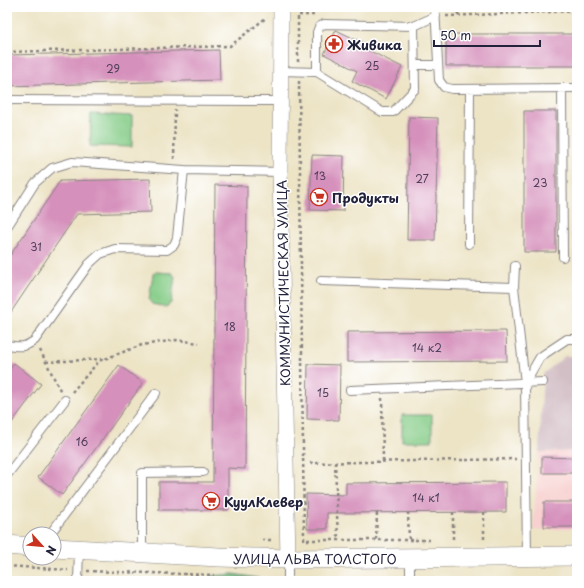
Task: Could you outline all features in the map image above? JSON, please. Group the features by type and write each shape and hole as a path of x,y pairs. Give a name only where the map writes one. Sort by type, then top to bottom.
{"street":[{"name":"КОММУНИСТИЧЕСКАЯ УЛИЦА","path":"275,11 280,71 280,172 288,559"},
{"path":"7,545 22,546"},
{"name":"УЛИЦА ЛЬВА ТОЛСТОГО","path":"62,548 219,557 288,559 409,549 527,557 577,556"}],"lane":[{"path":"435,7 439,80 444,87 470,90 577,88"},
{"path":"317,72 317,32 319,27 324,24 414,26 436,16"},
{"path":"280,71 317,72 382,112 393,112 415,89 414,26"},
{"path":"415,65 438,65"},
{"path":"562,88 563,256"},
{"path":"469,244 470,90"},
{"path":"7,100 280,102"},
{"path":"7,227 35,183 52,168 72,162 184,170 280,172"},
{"path":"7,345 18,347 28,346 36,340 89,264 100,254 115,249 166,250 174,245 177,238 184,170"},
{"path":"515,266 514,287 525,383 527,557"},
{"path":"321,281 514,287"},
{"path":"525,383 540,357 567,339 577,339"},
{"path":"350,390 543,382"},
{"path":"56,526 156,393"},
{"path":"7,475 65,400"},
{"path":"142,553 142,473 203,472"},
{"path":"78,581 79,549"},
{"path":"409,549 410,581"},
{"path":"288,559 288,581"}],"path":[{"path":"458,7 458,15"},
{"path":"7,52 230,46 275,11"},
{"path":"298,15 304,540 376,540 409,549 438,540"},
{"path":"174,169 175,101"},
{"path":"36,340 65,400 99,361 142,345 176,340 199,343"},
{"path":"46,362 105,359"},
{"path":"382,389 383,461"},
{"path":"310,463 526,459"},
{"path":"335,462 338,540"},
{"path":"376,540 377,512"},
{"path":"408,512 409,549"},
{"path":"452,512 452,540 459,539"},
{"path":"484,512 484,539"},
{"path":"480,539 492,539"}],"shaded area":[{"path":"565,356 577,356 577,451 539,452 543,374"},
{"path":"577,451 577,529 533,530 539,452"}],"green space":[{"path":"91,114 132,116 132,147 90,146"},
{"path":"156,272 172,273 175,277 171,303 166,307 152,304 149,300 153,274"},
{"path":"402,415 432,415 432,441 402,441"},
{"path":"233,574 276,581 209,581 211,576"},
{"path":"339,577 350,581 279,581"}],"building":[{"path":"336,30 370,46 368,50 402,67 386,99 352,81 357,71 324,54"},
{"path":"446,34 577,34 577,66 446,66"},
{"path":"219,50 220,80 7,86 7,55"},
{"path":"524,111 556,111 556,252 524,252"},
{"path":"409,117 438,118 435,240 407,240"},
{"path":"312,155 344,156 343,211 310,210"},
{"path":"150,179 151,212 77,214 7,318 7,260 60,181"},
{"path":"215,185 247,186 245,469 228,468 228,510 159,510 159,482 213,482"},
{"path":"506,331 507,361 347,362 347,332"},
{"path":"14,363 41,384 7,429 7,373"},
{"path":"308,364 340,365 339,420 307,419"},
{"path":"119,365 143,383 62,495 38,477"},
{"path":"542,457 577,458 577,473 542,473"},
{"path":"506,482 506,512 327,513 327,529 307,529 306,494 346,495 346,483"},
{"path":"544,502 577,502 577,527 544,527"}],"place":[{"name":"Живика","path":"334,44"},
{"name":"Продукты","path":"319,197"},
{"name":"КуулКлевер","path":"211,501"}]}
